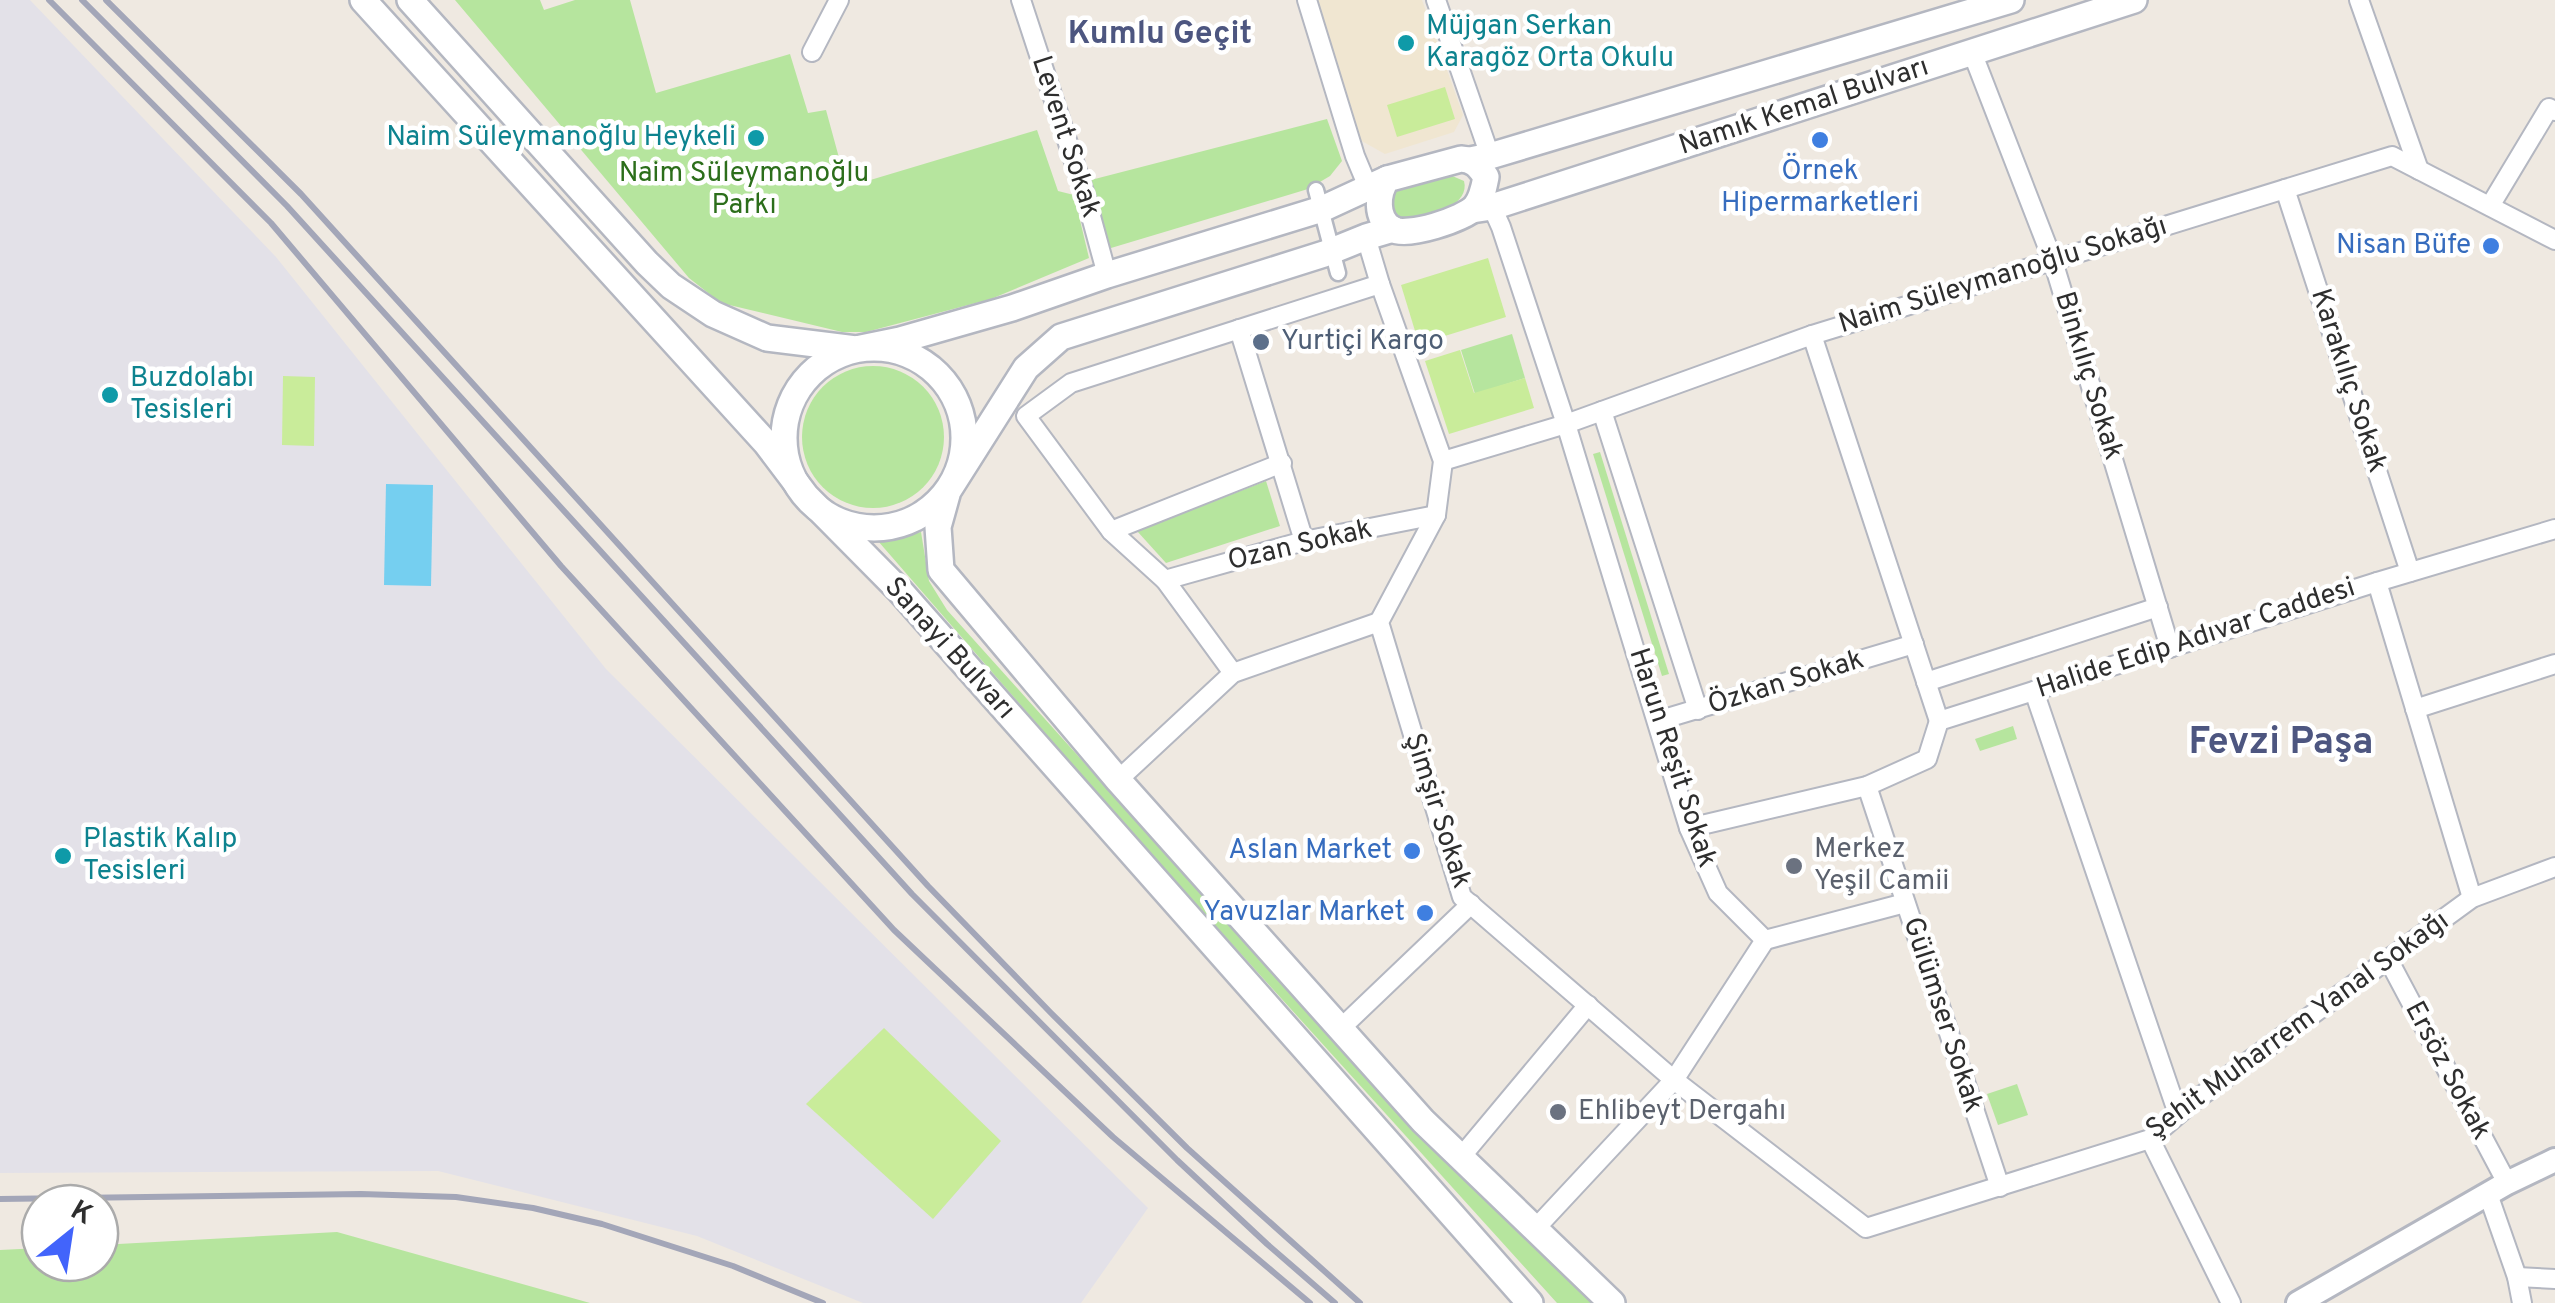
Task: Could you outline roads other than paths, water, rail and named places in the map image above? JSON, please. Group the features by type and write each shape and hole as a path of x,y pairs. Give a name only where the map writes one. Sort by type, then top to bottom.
{"main road":[{"name":"Sanayi Bulvarı","path":"363,0 766,443 806,496 900,591 1530,1303"},
{"path":"410,0 671,286 713,314 767,338 856,349 888,348 916,358 941,376 958,402 965,432 961,463 948,491 929,510 905,523 878,528 851,525 826,514 806,496 790,469 784,439 789,408 804,380 827,360 856,349"},
{"name":"Namık Kemal Bulvarı","path":"856,349 1012,308 1319,199 1480,158 1962,7 2011,0"},
{"name":"Namık Kemal Bulvarı","path":"948,491 1026,368 1061,337 1335,262 1366,237 1457,219 2134,0"},
{"path":"1480,158 1480,168 1486,177 1478,204 1482,208"},
{"path":"1377,183 1381,214 1392,229"},
{"name":"Sanayi Bulvarı","path":"948,491 938,526 941,570 1118,780 1423,1121 1612,1303"}],"street":[{"path":"812,52 839,0"},
{"name":"Levent Sokak","path":"1021,0 1107,275"},
{"path":"1307,0 1355,156 1377,183"},
{"path":"1436,0 1480,158"},
{"path":"2359,0 2419,170"},
{"name":"Binkılıç Sokak","path":"1972,52 2053,261 2170,648"},
{"path":"2490,206 2553,108"},
{"name":"Naim Süleymanoğlu Sokağı","path":"1443,461 1566,424 1812,335 2392,156 2555,240"},
{"name":"Karakılıç Sokak","path":"2285,190 2410,572"},
{"path":"1319,199 1335,262"},
{"name":"Harun Reşit Sokak","path":"1482,208 1500,227 1566,424 1689,828 1718,892 1765,940"},
{"path":"1118,780 1233,673 1379,622 1436,515 1443,461 1366,237"},
{"path":"1233,673 1165,580 1111,530 1026,416 1071,383 1380,284"},
{"path":"1239,328 1304,541"},
{"path":"1689,828 1867,786 1927,758 1939,721 1812,335"},
{"name":"Harun Reşit Sokak","path":"1602,411 1698,710"},
{"path":"1111,530 1282,463"},
{"name":"Ozan Sokak","path":"1165,580 1304,541 1436,515"},
{"name":"Halide Edip Adıvar Caddesi","path":"1939,721 2555,528"},
{"path":"2377,582 2472,898"},
{"name":"Halide Edip Adıvar Caddesi","path":"1926,682 2158,607"},
{"name":"Şimşir Sokak","path":"1379,622 1462,896 1674,1080 1866,1228"},
{"name":"Özkan Sokak","path":"1657,722 1914,644"},
{"path":"2415,709 2555,664"},
{"path":"2034,691 2178,1114"},
{"name":"Gülümser Sokak","path":"1867,786 2000,1188"},
{"name":"Şehit Muharrem Yanal Sokağı","path":"1866,1228 2150,1139 2178,1114 2472,898 2555,867"},
{"path":"1340,1029 1471,904"},
{"path":"1535,1229 1674,1080 1765,940 1904,904"},
{"name":"Ersöz Sokak","path":"2388,959 2497,1189 2522,1303"},
{"path":"1461,1158 1588,1005"},
{"path":"2150,1139 2231,1303"},
{"path":"2298,1303 2555,1160"},
{"path":"2517,1277 2555,1279"}],"water":[{"path":"386,484 433,485 431,586 384,585"}],"railway":[{"path":"49,0 271,223 561,566 894,930 1113,1137 1310,1303"},
{"path":"82,0 287,206 912,894 1177,1160 1335,1303"},
{"path":"106,0 301,194 928,886 1187,1148 1360,1303"},
{"path":"0,1199 361,1194 456,1197 533,1208 602,1224 733,1266 823,1303"}],"place":[{"name":"Müjgan Serkan Karagöz Orta Okulu","path":"1406,43"},
{"name":"Naim Süleymanoğlu Heykeli","path":"756,138"},
{"name":"Örnek Hipermarketleri","path":"1820,140"},
{"name":"Nisan Büfe","path":"2491,246"},
{"name":"Yurtiçi Kargo","path":"1261,342"},
{"name":"Buzdolabı Tesisleri","path":"110,395"},
{"name":"Aslan Market","path":"1412,851"},
{"name":"Plastik Kalıp Tesisleri","path":"63,856"},
{"name":"Merkez Yeşil Camii","path":"1794,866"},
{"name":"Yavuzlar Market","path":"1425,913"},
{"name":"Ehlibeyt Dergahı","path":"1558,1112"}],"district":[{"name":"Kumlu Geçit","path":"1160,35"},
{"name":"Fevzi Paşa","path":"2281,743"}],"park label":[{"name":"Naim Süleymanoğlu Parkı","path":"744,190"}]}
